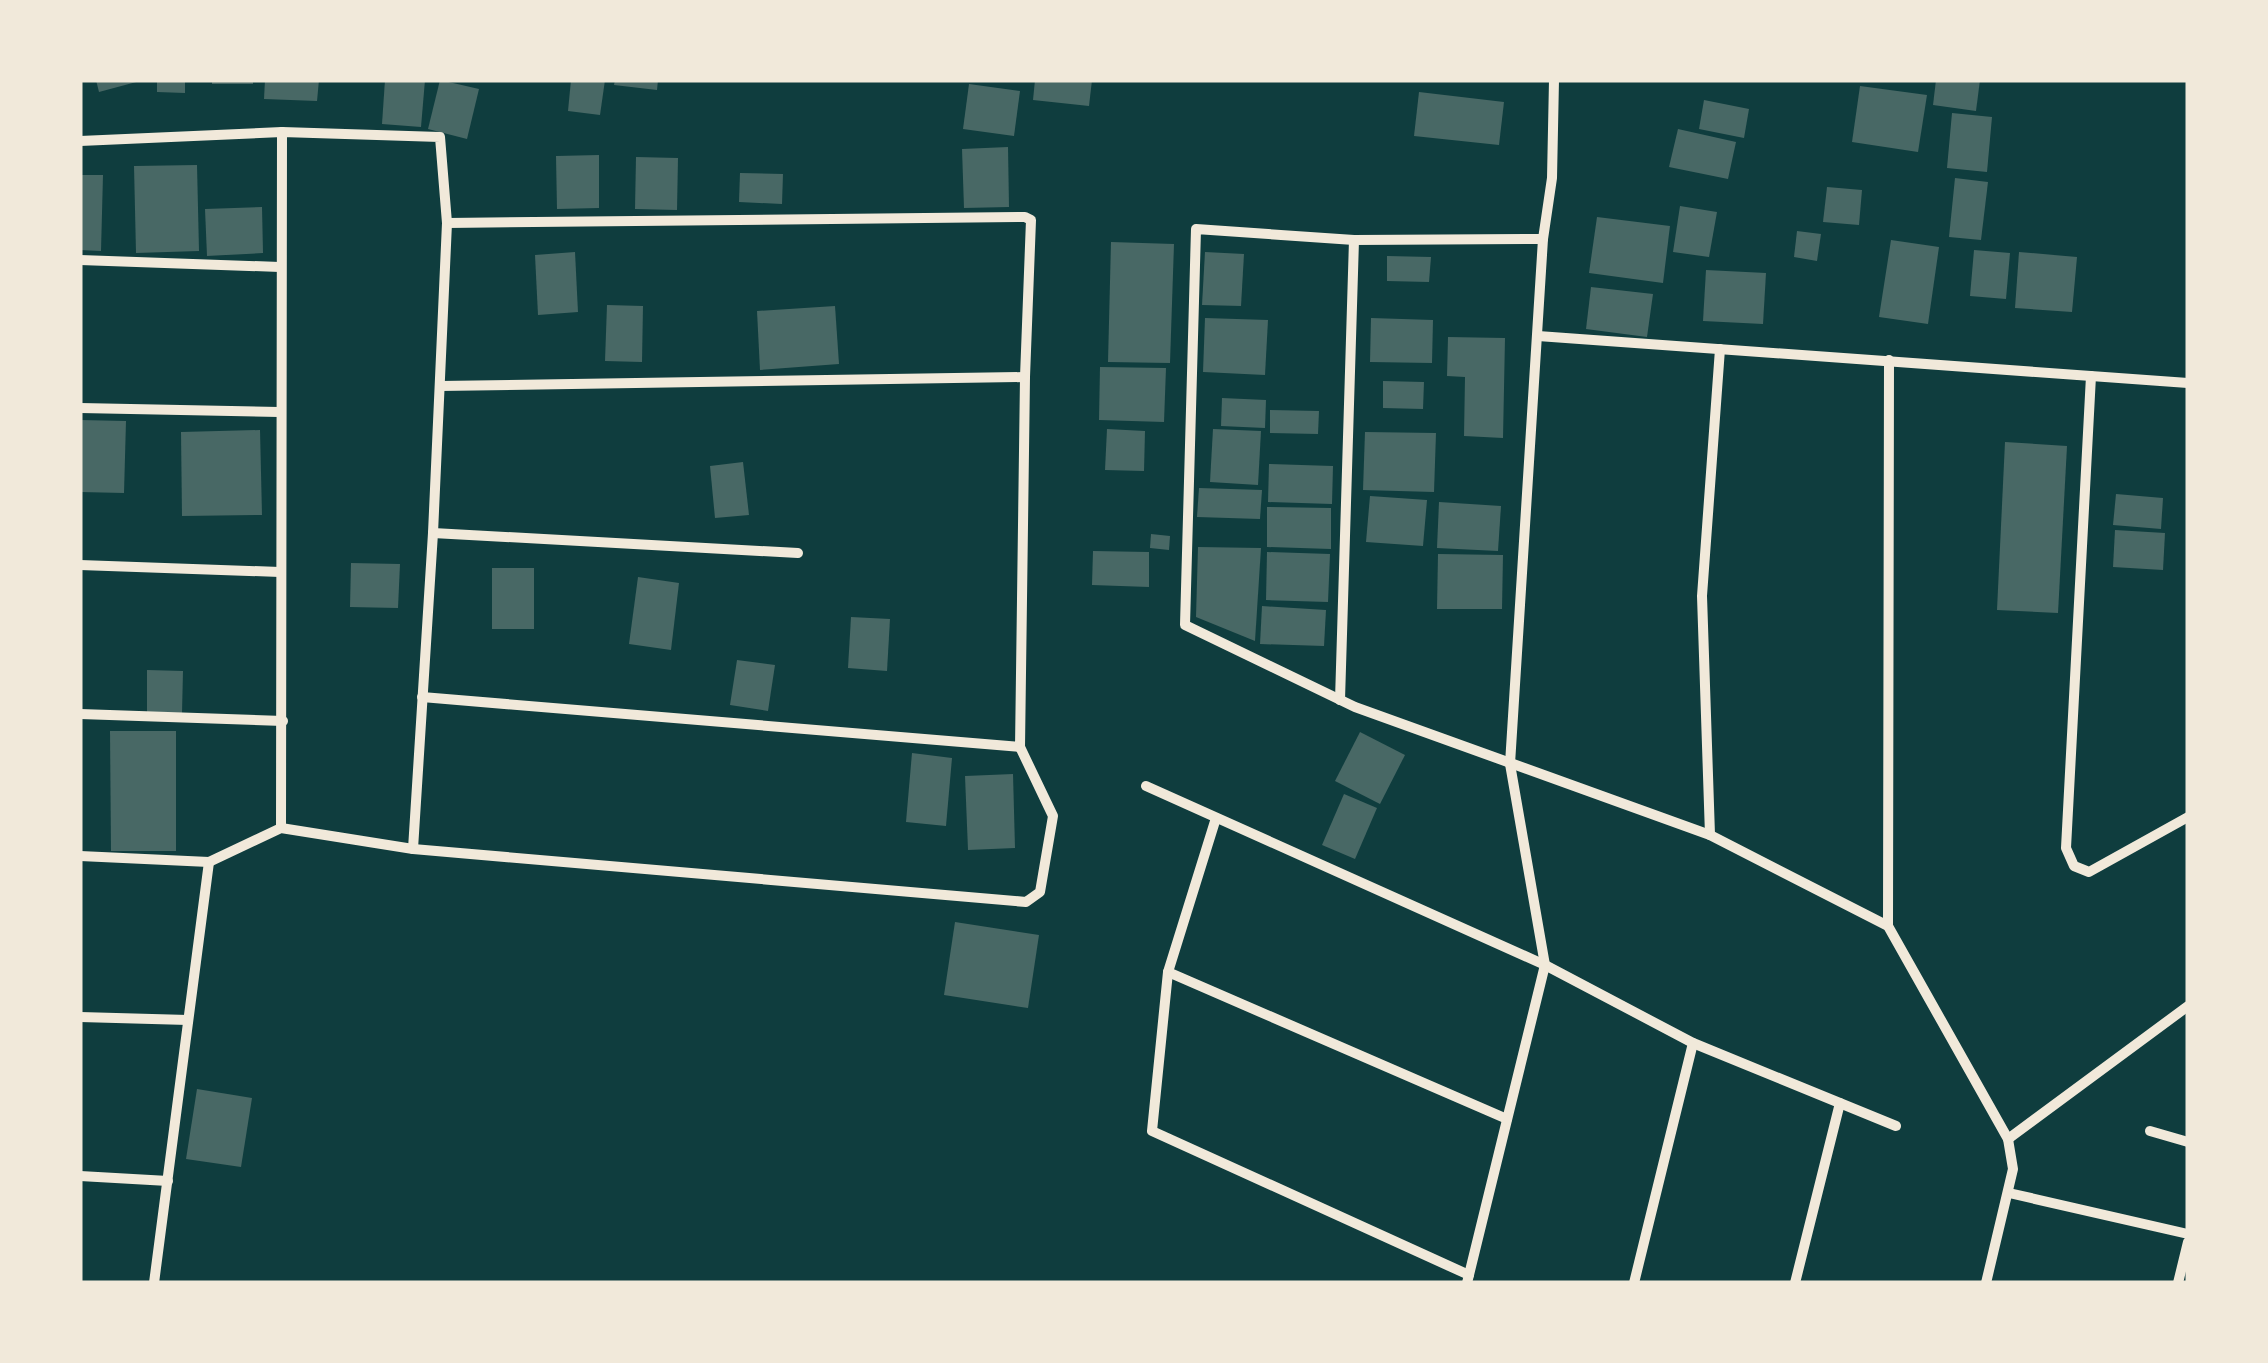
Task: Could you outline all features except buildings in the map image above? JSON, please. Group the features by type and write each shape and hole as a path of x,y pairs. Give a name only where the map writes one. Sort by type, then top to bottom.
{"street":[{"path":"1216,818 1168,972 1152,1131 1468,1279 1545,965 1510,764 1543,239 1552,178 1554,80"},
{"path":"80,140 282,132 440,137 448,223 413,850"},
{"path":"281,828 282,132"},
{"path":"80,856 209,862 281,828 413,850 1026,902 1040,892 1052,816 1020,748 1025,376 1033,224 1026,218 448,223"},
{"path":"1543,239 1354,240 1196,229 1185,625 1340,700 1710,835 1888,926"},
{"path":"1340,700 1354,240"},
{"path":"80,260 280,266"},
{"path":"1538,336 2188,383"},
{"path":"1710,835 1702,596 1720,349"},
{"path":"1889,360 1888,926 2008,1139 2013,1169 1986,1283"},
{"path":"440,386 1025,376"},
{"path":"2091,376 2066,848 2074,866 2090,872 2188,817"},
{"path":"80,408 279,412"},
{"path":"433,533 798,553"},
{"path":"80,564 280,572"},
{"path":"422,697 1020,748"},
{"path":"80,714 283,721"},
{"path":"1146,786 1545,965 1693,1043 1896,1126"},
{"path":"154,1283 209,862"},
{"path":"1168,972 1507,1119"},
{"path":"2008,1139 2188,1006"},
{"path":"80,1018 188,1020"},
{"path":"1634,1283 1693,1043"},
{"path":"1795,1283 1840,1104"},
{"path":"2150,1132 2188,1142"},
{"path":"80,1176 168,1181"},
{"path":"2009,1193 2188,1238 2178,1283"}]}
